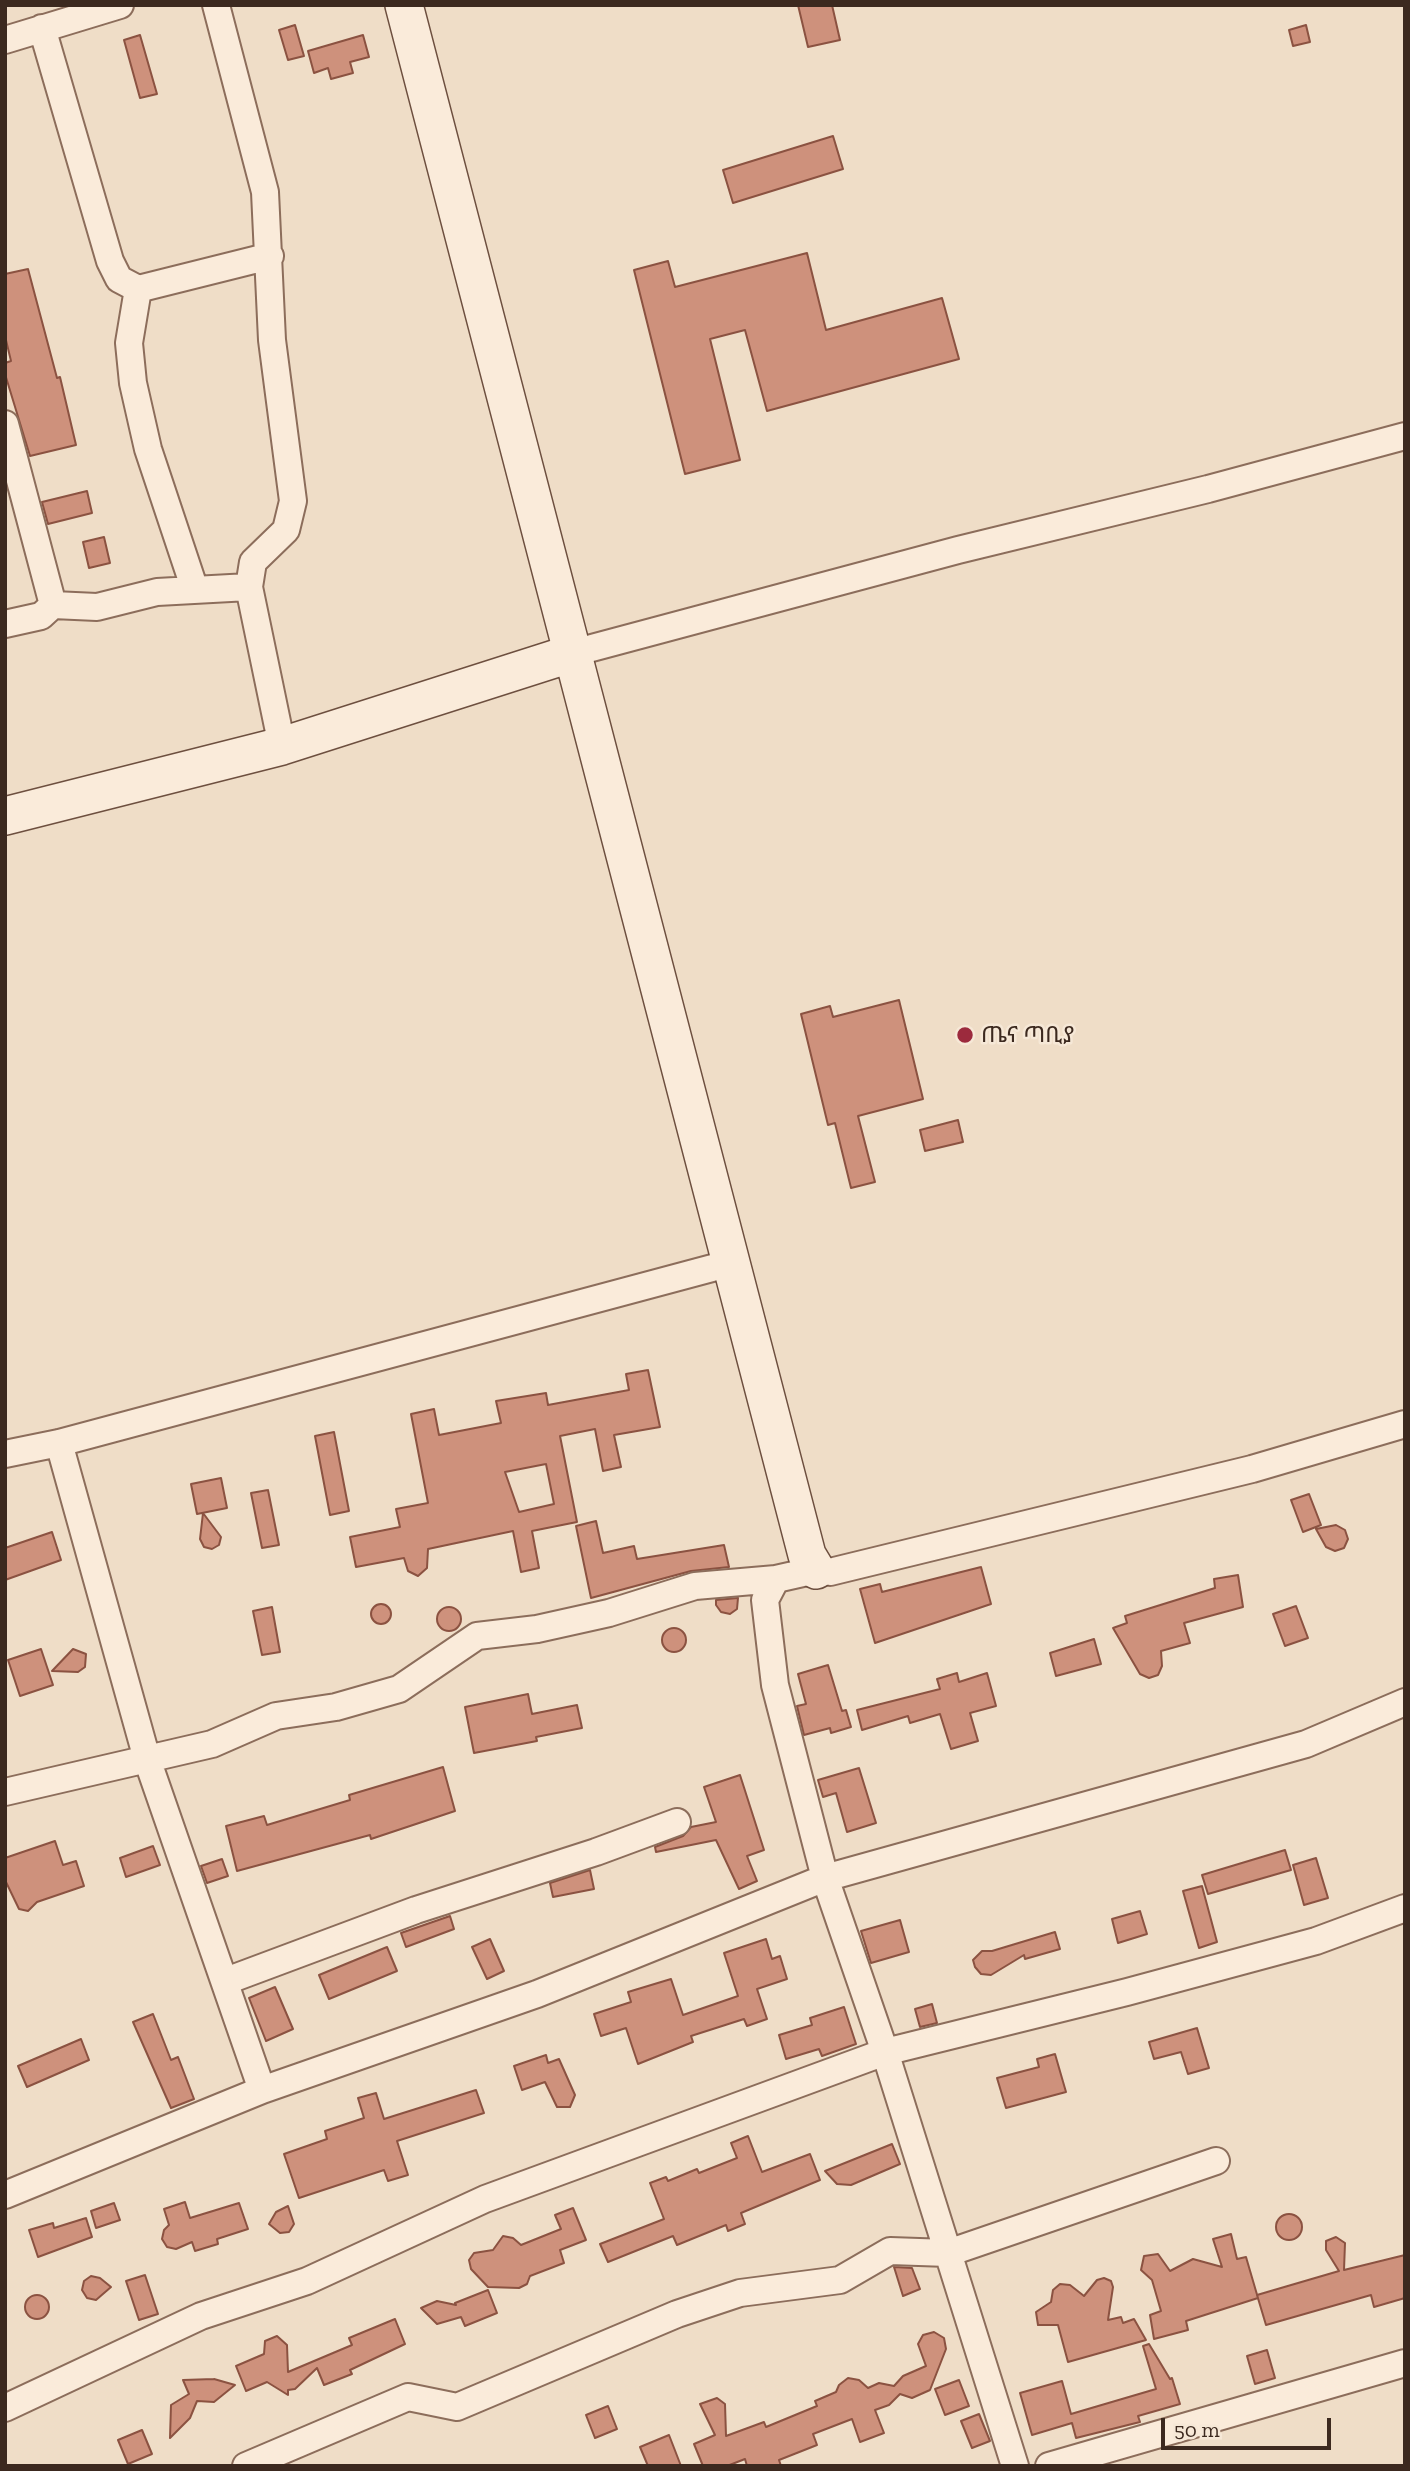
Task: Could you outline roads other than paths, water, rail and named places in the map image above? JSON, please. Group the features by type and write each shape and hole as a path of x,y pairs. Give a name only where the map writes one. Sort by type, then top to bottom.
{"street":[{"path":"5,40 120,5"},
{"path":"216,5 265,192 272,340 293,501 286,530 253,562 248,587 282,746"},
{"path":"404,5 807,1555 816,1570"},
{"path":"43,28 110,261 119,279 138,289 270,256"},
{"path":"138,289 129,344 133,383 148,449 195,590"},
{"path":"5,424 53,605"},
{"path":"5,816 282,746 573,653 958,550 1208,489 1405,436"},
{"path":"5,624 41,616 53,605 97,607 157,592 248,587"},
{"path":"5,1454 59,1443 731,1263"},
{"path":"5,1792 212,1744 276,1716 336,1707 399,1689 477,1636 537,1629 609,1613 695,1586 776,1579 816,1570 830,1572 1252,1469 1405,1424"},
{"path":"59,1443 147,1759 262,2090"},
{"path":"776,1579 765,1600 775,1685 825,1878 885,2052 1015,2466"},
{"path":"5,2195 262,2090 537,1994 825,1878 1306,1744 1405,1702"},
{"path":"226,1981 415,1910 596,1852 677,1822"},
{"path":"5,2408 201,2316 307,2281 485,2199 885,2052 1127,1992 1316,1941 1405,1909"},
{"path":"246,2466 408,2397 457,2407 677,2314 740,2293 840,2280 890,2251 948,2253 1216,2161"},
{"path":"1049,2466 1405,2363"}],"place":[{"name":"ጤና ጣቢያ","path":"965,1035"}]}
